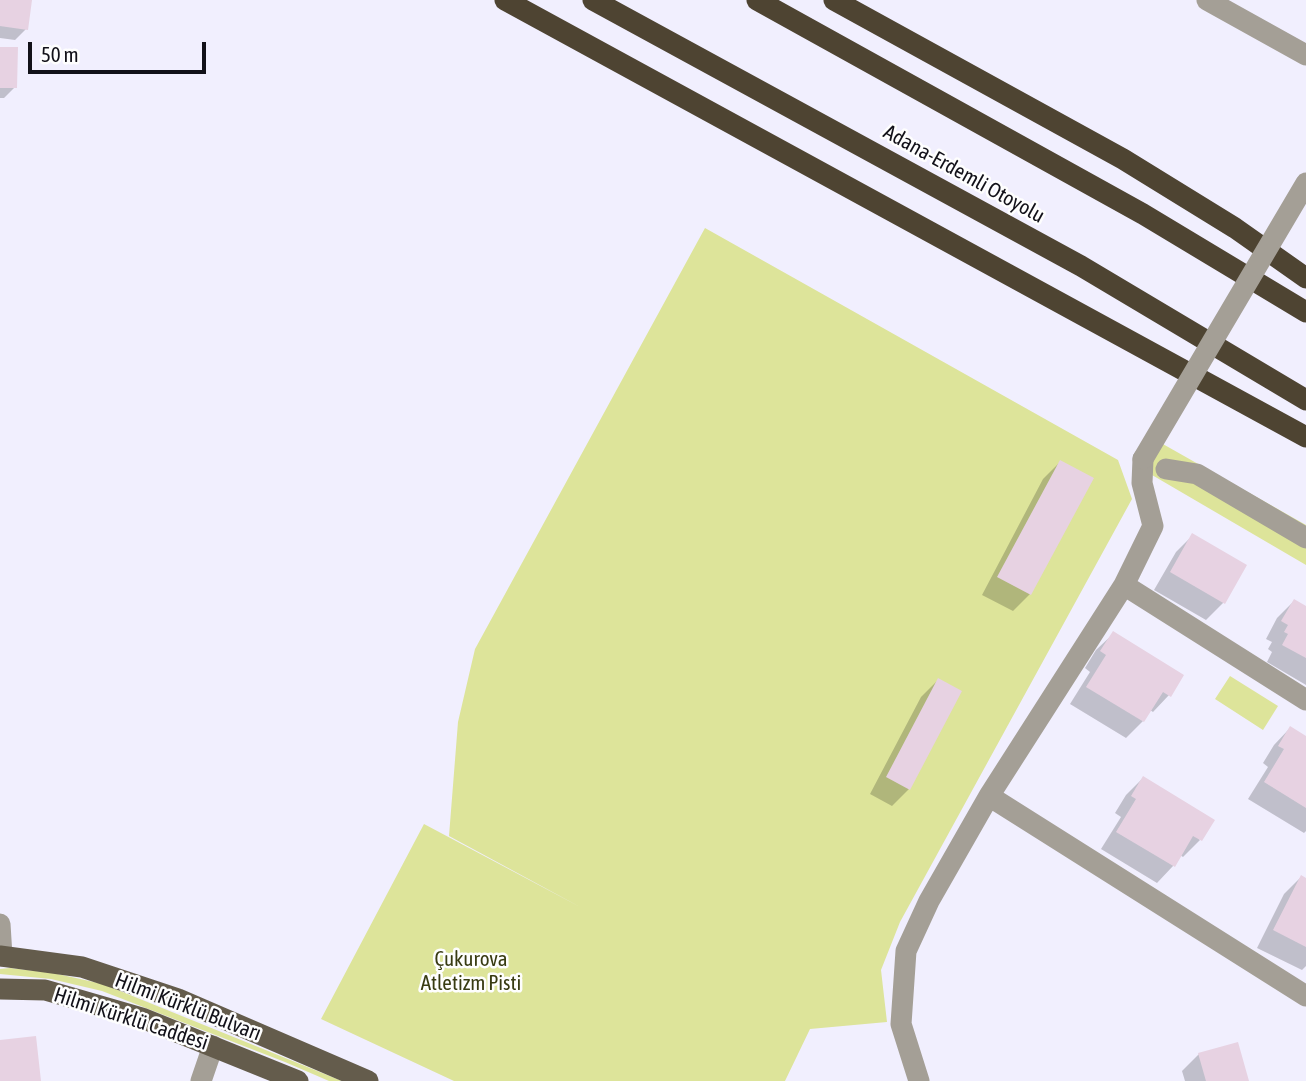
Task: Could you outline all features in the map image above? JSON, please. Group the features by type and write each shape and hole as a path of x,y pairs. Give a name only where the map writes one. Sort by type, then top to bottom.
{"highway":[{"path":"505,0 1306,438"},
{"name":"Adana-Erdemli Otoyolu","path":"593,0 1080,267 1306,400"},
{"path":"757,0 1143,214 1306,313"},
{"path":"834,0 1123,159 1235,228 1306,278"}],"main road":[{"name":"Hilmi Kürklü Bulvarı","path":"1,956 82,967 178,999 368,1081"},
{"name":"Hilmi Kürklü Caddesi","path":"0,989 45,990 142,1018 298,1081"}],"street":[{"path":"1218,2 1306,55"},
{"path":"919,1081 901,1024 906,951 929,901 989,796 1124,585 1153,526 1142,483 1143,459 1306,183"},
{"path":"1166,469 1197,474 1306,538"},
{"path":"1124,585 1306,700"},
{"path":"989,796 1306,996"},
{"path":"0,924 1,956"},
{"path":"201,1081 213,1046"}],"green space":[{"name":"Çukurova Atletizm Pisti","path":"705,228 1118,460 1132,499 900,922 881,970 887,1022 810,1029 785,1081 454,1081 321,1019 424,824 582,908 449,836 458,722 475,649"},
{"path":"1154,439 1306,525 1306,565 1152,475"},
{"path":"1230,676 1278,706 1263,730 1215,699"},
{"path":"0,969 53,973 103,984 342,1081 329,1081 102,991 51,979 0,974"}],"building":[{"path":"0,0 32,0 28,30 0,26"},
{"path":"0,47 18,47 17,88 0,88"},
{"path":"1060,460 1094,478 1031,595 997,577"},
{"path":"1192,533 1247,565 1225,604 1170,572"},
{"path":"1294,599 1306,606 1306,658 1282,645 1288,634 1284,632 1288,625 1281,621"},
{"path":"1113,631 1184,675 1171,697 1163,692 1144,722 1086,687 1106,655 1100,651"},
{"path":"938,678 962,691 910,790 886,777"},
{"path":"1290,726 1306,736 1306,808 1264,782 1284,749 1278,746"},
{"path":"1143,776 1215,820 1202,841 1193,836 1175,867 1116,832 1136,799 1131,796"},
{"path":"1301,875 1306,878 1306,947 1273,930"},
{"path":"36,1036 41,1081 0,1081 0,1040"},
{"path":"1238,1042 1249,1081 1206,1081 1198,1053"}]}
